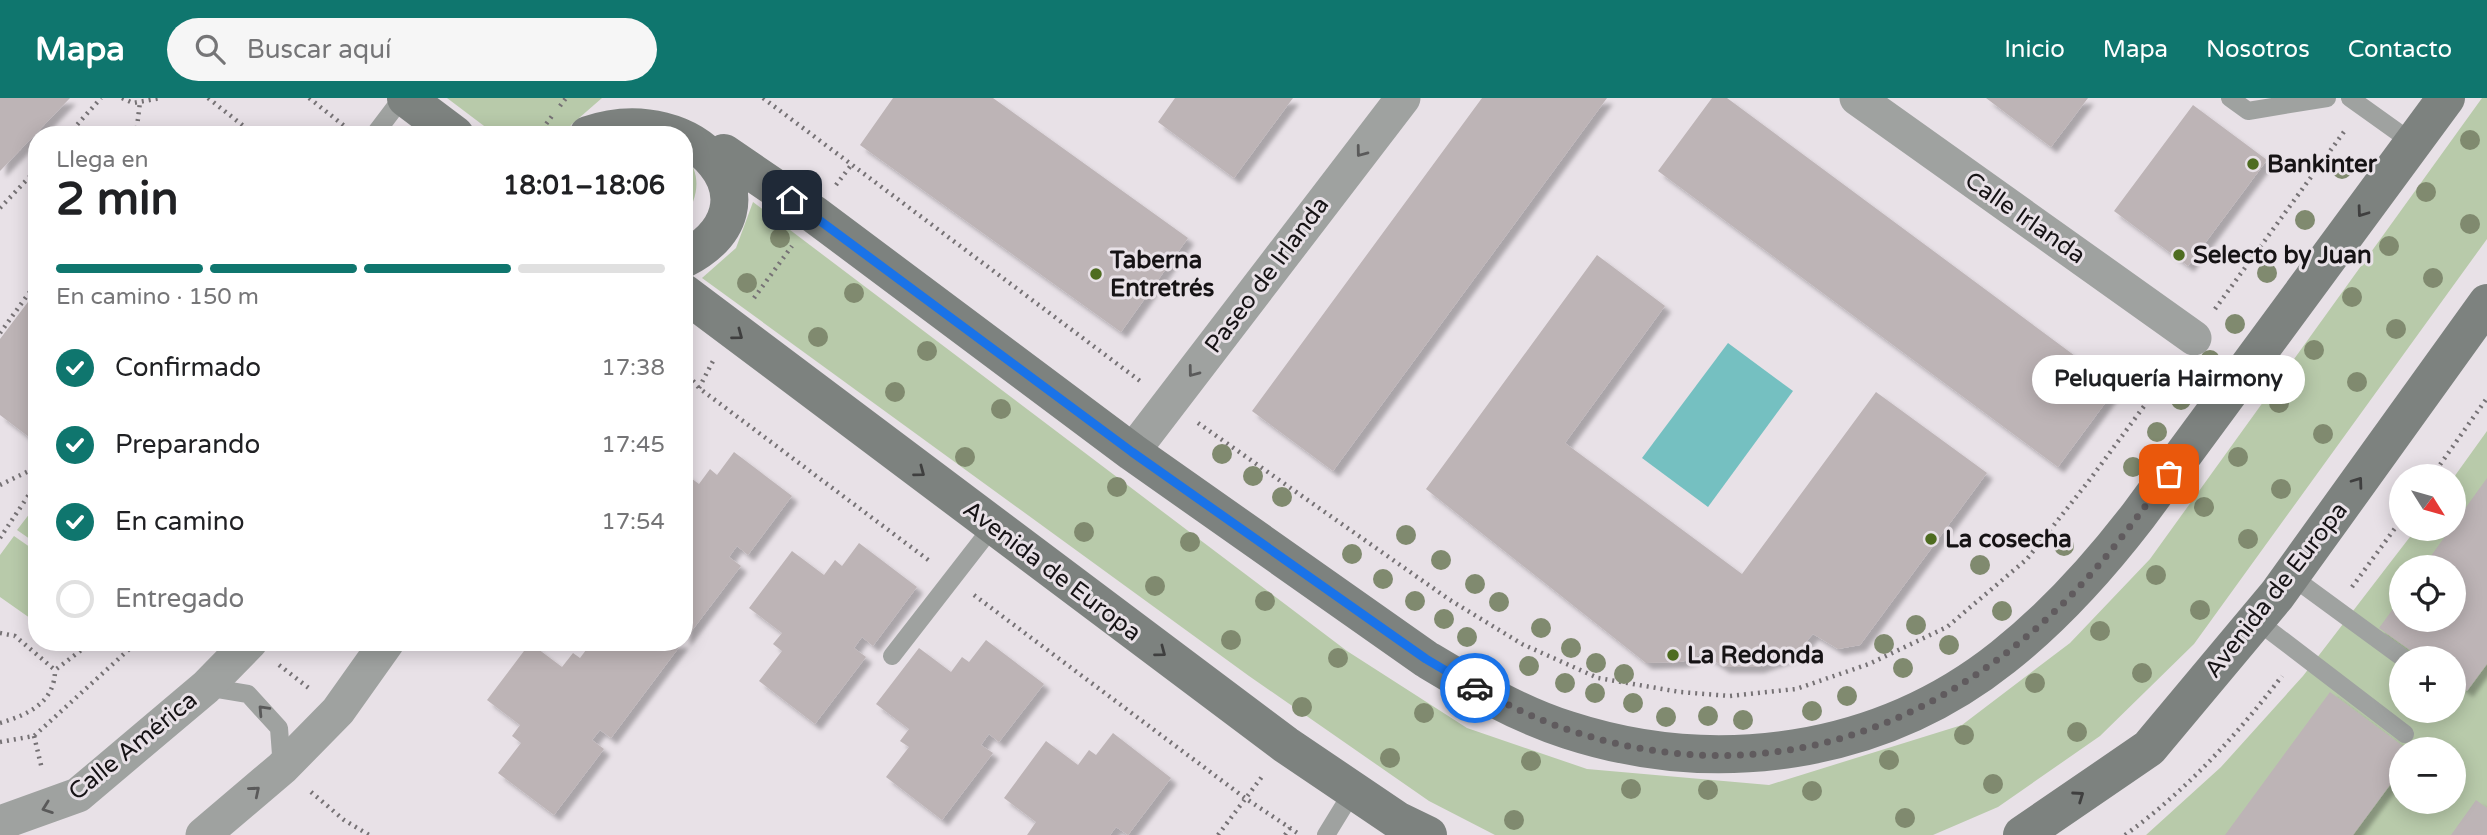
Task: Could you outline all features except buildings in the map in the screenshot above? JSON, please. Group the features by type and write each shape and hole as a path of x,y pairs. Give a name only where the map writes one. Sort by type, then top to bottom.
{"street":[{"path":"404,98 443,126"},
{"name":"Paseo de Irlanda","path":"1132,452 1403,98"},
{"name":"Calle Irlanda","path":"1857,98 2194,338"},
{"path":"723,153 814,215 1132,452 1426,659 1470,686 1567,730 1625,745 1693,754 1792,750 1842,740 1890,724 1954,691 2003,657 2055,612 2091,574 2147,505 2446,98"},
{"path":"599,126 610,117 658,102 688,115 709,131 723,153 730,181 726,211 712,237 693,251"},
{"name":"Avenida de Europa","path":"693,300 1286,745 1396,820 1429,835"},
{"name":"Avenida de Europa","path":"2022,835 2149,748 2291,576 2487,303"},
{"name":"Calle América","path":"0,823 78,795 206,687 241,651"},
{"path":"203,835 282,768 338,711 381,651"}],"lane":[{"path":"381,126 404,98"},
{"path":"2230,98 2248,111 2327,98"},
{"path":"2356,102 2413,143"},
{"path":"891,656 993,526"},
{"path":"2291,576 2389,648"},
{"path":"2256,620 2405,734"},
{"path":"206,687 248,694 279,728 282,768"},
{"path":"1325,835 1353,791"}],"path":[{"path":"76,126 101,98"},
{"path":"122,98 133,103 161,98"},
{"path":"208,98 244,126"},
{"path":"309,98 344,126"},
{"path":"763,98 1170,403 1450,600 1522,644 1598,678 1680,692 1730,696 1796,688 1869,664 1947,627 2027,559 2088,482 2194,338 2356,102"},
{"path":"137,126 140,102"},
{"path":"699,388 730,329 852,164"},
{"path":"0,208 28,178"},
{"path":"0,333 28,294"},
{"path":"693,381 699,388 1245,799 1300,835"},
{"path":"2440,464 2487,398"},
{"path":"0,479 3,483 28,471"},
{"path":"0,538 28,496"},
{"path":"2335,608 2389,536"},
{"path":"0,633 15,636 28,647"},
{"path":"0,723 28,714 44,701 55,682 55,670 33,651"},
{"path":"55,670 80,651"},
{"path":"0,742 34,736 127,651"},
{"path":"261,651 338,711"},
{"path":"2125,835 2185,787 2247,722 2300,654"},
{"path":"1218,835 1286,745"},
{"path":"282,768 344,820 369,835"},
{"path":"1285,835 1290,828"}],"green space":[{"path":"447,98 602,98 570,126 484,126"},
{"path":"2482,98 2487,98 2487,239 2194,644 2100,736 1998,807 1933,835 1495,835 1429,801 1249,676 702,278 736,248 753,202 1347,651 1467,728 1587,769 1769,785 1962,725 2070,643 2150,559"},
{"path":"693,168 696,178 693,203"},
{"path":"2487,431 2487,835 2146,835 2221,767 2303,676 2389,564 2389,632 2466,632 2466,555 2396,555 2407,541 2466,541 2466,464 2463,464"},
{"path":"28,516 28,538 17,530"},
{"path":"14,536 28,546 28,617 0,597 0,555"}],"water":[{"path":"1728,343 1793,391 1708,507 1642,458"}],"way so far":[{"path":"1475,688 1567,730 1625,745 1693,754 1738,754 1792,750 1842,740 1890,724 1954,691 2003,657 2055,612 2100,565 2169,474"}],"place":[{"name":"Bankinter","path":"2253,164"},
{"name":"Selecto by Juan","path":"2179,255"},
{"name":"Taberna Entretrés","path":"1096,274"},
{"name":"Peluquería Hairmony","path":"2169,474"},
{"name":"La cosecha","path":"1931,539"},
{"name":"La Redonda","path":"1673,655"}],"route":[{"path":"792,200 1132,452 1426,659 1475,688"}]}
